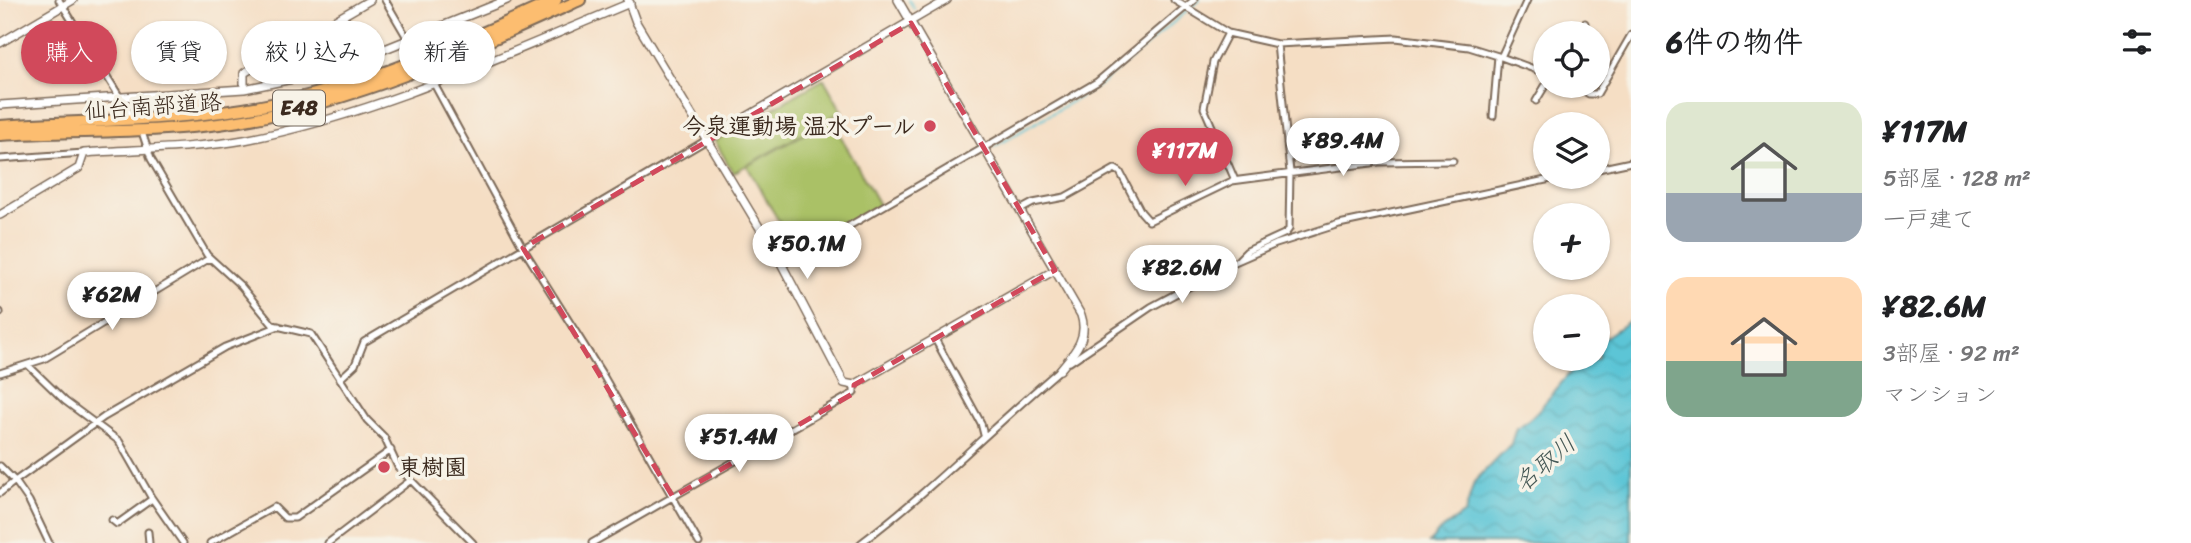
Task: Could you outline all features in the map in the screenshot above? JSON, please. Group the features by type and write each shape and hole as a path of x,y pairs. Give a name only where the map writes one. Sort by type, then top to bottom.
{"highway":[{"name":"仙台南部道路","path":"0,126 204,115 290,100 370,76 556,0"},
{"name":"仙台南部道路","path":"0,135 205,125 272,114 389,80 580,0"}],"street":[{"path":"0,43 61,3 73,0"},
{"path":"244,89 244,73 370,0"},
{"path":"385,0 399,24"},
{"path":"455,21 507,0"},
{"path":"898,0 1022,209 1084,324 1080,344 1060,370"},
{"path":"340,379 355,365 364,342 947,0"},
{"path":"1174,0 1228,33 1277,44 1396,38 1469,47 1533,69"},
{"path":"782,265 1097,82 1189,9 1194,0"},
{"path":"1493,116 1499,57 1527,0"},
{"path":"495,58 631,1 636,23 782,265 844,383 854,385 1055,270"},
{"path":"61,3 131,115"},
{"path":"1228,33 1213,62 1204,108 1230,167 1232,181"},
{"path":"1610,71 1631,35"},
{"path":"0,105 244,89 298,78 399,43"},
{"path":"1238,260 1247,251 1287,232 1290,172 1277,44"},
{"path":"0,159 242,140 330,120 433,84"},
{"path":"437,84 523,248 604,377 699,543"},
{"path":"143,135 151,159 210,258 241,286 267,320 275,326 281,325 311,334 391,450 398,467 473,543"},
{"path":"0,215 79,168 84,153"},
{"path":"1022,209 1033,203 1065,197 1115,169 1120,172 1141,212 1149,221 1232,181 1379,162 1453,162"},
{"path":"1610,166 1631,162"},
{"path":"861,543 909,506 984,435 1080,353 1151,307 1238,260 1339,224 1533,183"},
{"path":"0,373 29,366 210,258"},
{"path":"0,493 98,423 225,347 281,325"},
{"path":"935,339 981,423 984,435"},
{"path":"29,366 65,401 119,441 152,499 183,543"},
{"path":"592,543 854,393 854,385"},
{"path":"211,543 274,507 285,518 295,519 391,450"},
{"path":"0,466 29,501 49,543"},
{"path":"328,543 411,480"},
{"path":"112,520 117,524 152,499"},
{"path":"148,531 149,543"}],"highlighted area":[{"path":"911,23 1055,270 854,385 854,393 673,497 523,248"}],"green space":[{"path":"824,79 842,111 733,173 715,141"},
{"path":"826,122 834,124 879,205 797,253 747,166"}],"water":[{"name":"名取川","path":"1631,320 1631,543 1429,543 1439,531 1465,513 1474,482 1511,444 1516,428 1541,407 1572,371 1610,371 1610,334"}],"waterway":[{"path":"909,0 914,9"},
{"path":"1191,7 1200,0"},
{"path":"994,147 1097,87 1187,11"}],"place":[{"name":"今泉運動場 温水プール","path":"930,126"},
{"name":"東樹園","path":"384,467"}]}
